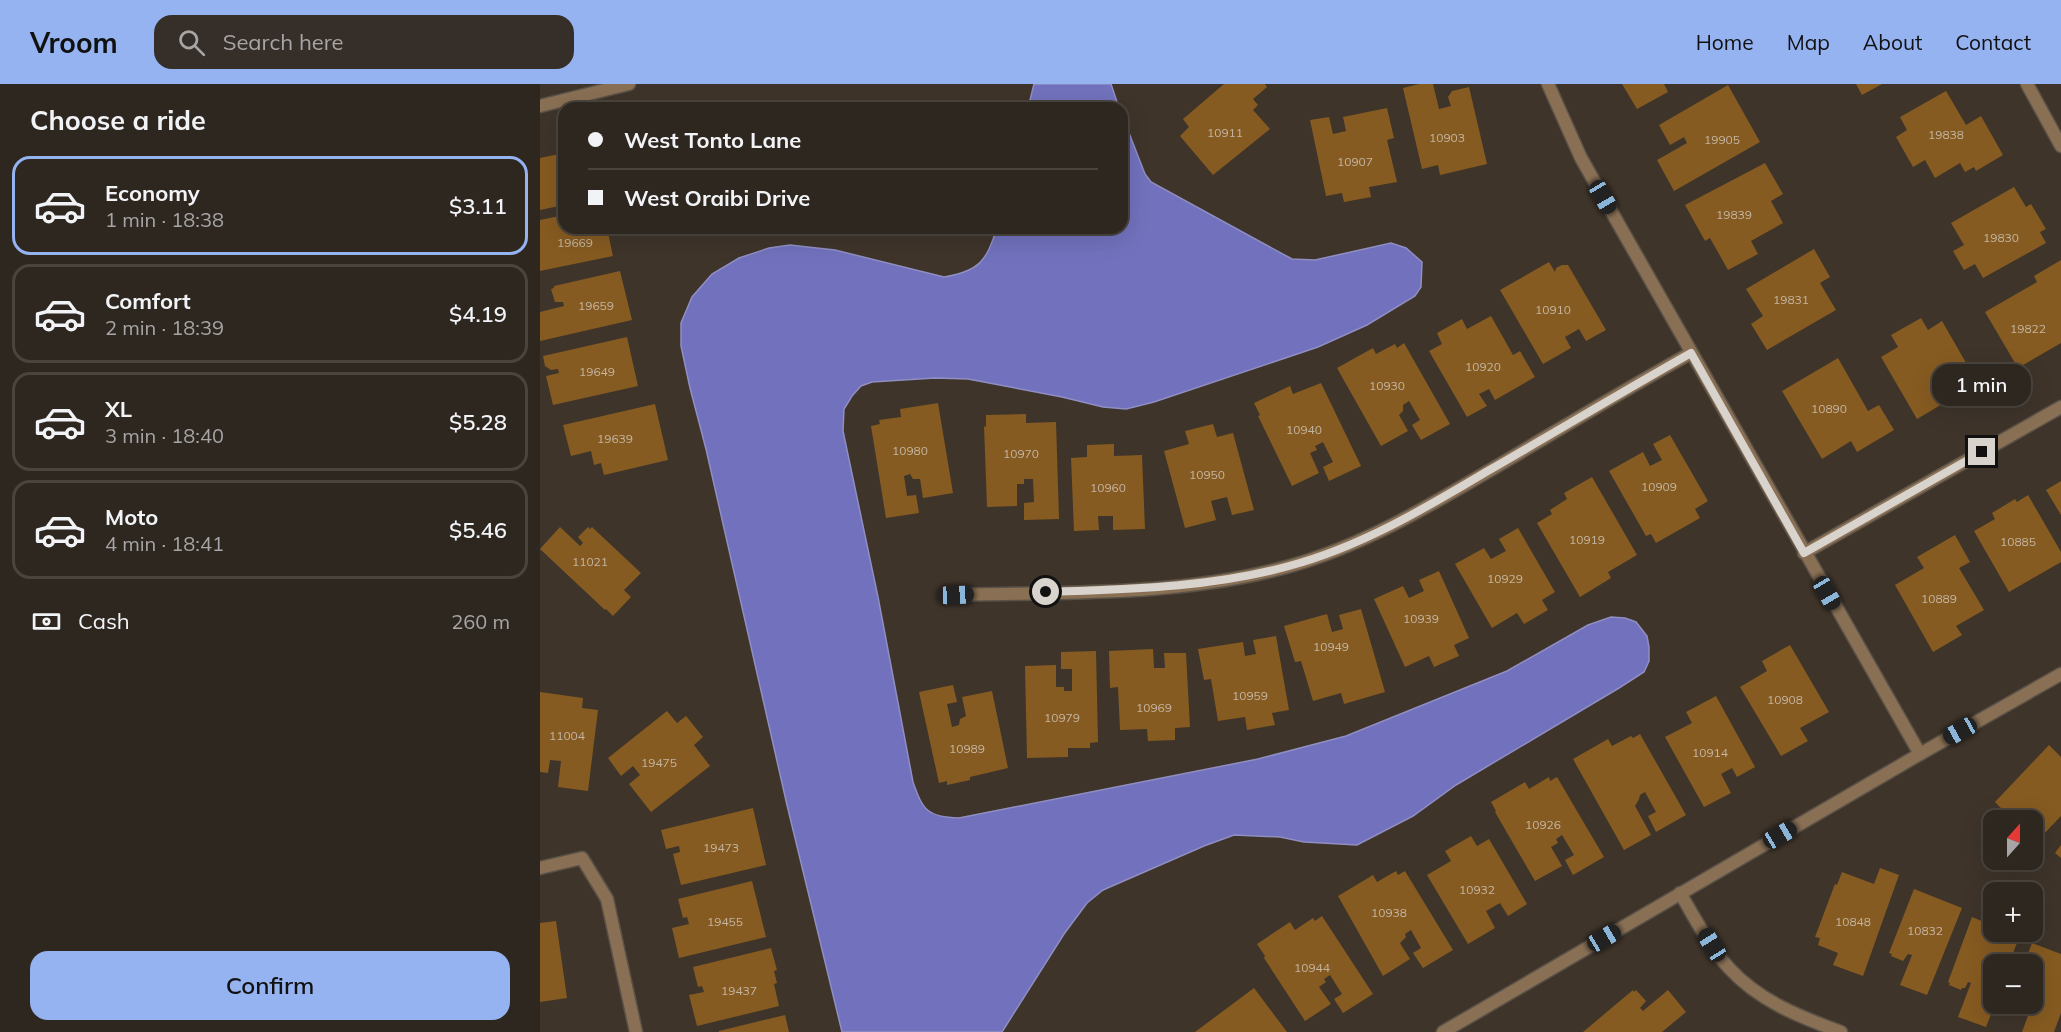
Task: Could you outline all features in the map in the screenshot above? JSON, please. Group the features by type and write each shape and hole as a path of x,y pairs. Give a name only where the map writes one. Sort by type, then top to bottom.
{"street":[{"path":"540,106 629,84"},
{"path":"1548,84 1581,158 1920,754"},
{"path":"2027,84 2061,146"},
{"path":"956,595 1173,587 1253,575 1322,556 1356,542 1426,507 1691,353"},
{"path":"1804,553 2061,407"},
{"path":"1443,1032 2061,674"},
{"path":"540,868 582,858 607,899 636,1032"},
{"path":"1680,894 1729,968 1750,988 1775,1004 1841,1032"}],"shaded area":[{"path":"1034,84 1111,84 1117,102 1030,102"},
{"path":"1128,130 1145,174 1151,182 1292,259 1315,260 1391,243 1406,248 1422,262 1421,287 1415,296 1367,325 1318,347 1154,402 1126,409 1103,407 968,379 935,378 872,382 861,386 844,409 843,431 878,597 913,782 920,800 933,814 959,818 1258,759 1346,736 1507,671 1588,625 1611,617 1636,622 1647,636 1649,661 1644,672 1619,688 1456,785 1413,816 1357,845 1234,835 1103,890 1087,903 1064,934 1002,1032 842,1032 690,388 681,346 681,323 692,297 712,274 739,258 769,248 790,245 835,250 944,277 974,268 989,249 995,234 1128,234"}],"building":[{"path":"1224,84 1265,84 1267,87 1253,99 1258,105 1253,110 1270,129 1213,175 1180,136 1189,127 1183,119"},
{"path":"1419,84 1433,84 1439,109 1451,106 1448,97 1452,91 1469,87 1487,164 1440,175 1438,165 1422,169 1403,88"},
{"path":"1622,84 1664,84 1668,92 1637,109"},
{"path":"1856,84 1882,84 1862,95"},
{"path":"1728,85 1760,142 1674,191 1657,160 1687,143 1684,137 1670,145 1659,125"},
{"path":"1946,91 1966,125 1981,116 2003,155 1976,171 1974,167 1965,172 1960,163 1935,178 1925,160 1913,167 1896,137 1907,130 1900,117"},
{"path":"1387,108 1394,138 1387,140 1397,182 1369,187 1371,197 1344,202 1342,193 1326,196 1310,120 1329,117 1333,134 1346,131 1343,117"},
{"path":"558,154 558,206 540,210 540,158"},
{"path":"1765,163 1783,194 1771,201 1783,223 1751,241 1758,254 1728,270 1710,238 1705,241 1685,205"},
{"path":"2014,187 2026,207 2031,204 2046,229 2040,232 2046,243 1983,278 1975,264 1964,270 1953,251 1964,245 1951,223"},
{"path":"558,216 558,234 608,234 613,256 540,271 540,220"},
{"path":"1814,249 1830,277 1820,283 1836,310 1767,350 1751,324 1763,316 1746,289"},
{"path":"2061,260 2061,343 2018,368 1985,312 2037,282 2034,276"},
{"path":"1549,262 1555,272 1556,268 1568,265 1606,330 1586,341 1579,329 1565,337 1571,348 1543,364 1500,290"},
{"path":"620,271 632,320 540,341 540,312 564,306 563,302 555,302 551,289 554,286"},
{"path":"1491,316 1513,355 1520,351 1535,377 1495,400 1489,389 1479,394 1487,406 1467,417 1429,351 1442,344 1437,333 1462,319 1467,329"},
{"path":"1921,318 1928,330 1942,321 1969,368 1958,374 1961,378 1946,387 1944,382 1935,387 1944,403 1917,419 1881,357 1898,347 1891,335"},
{"path":"627,337 638,386 553,405 546,376 559,373 558,369 551,370 545,366 543,356"},
{"path":"1404,343 1450,424 1421,440 1412,425 1420,420 1409,401 1403,405 1403,411 1399,415 1408,431 1381,446 1337,368 1373,348 1376,354 1395,344 1397,348"},
{"path":"1838,358 1868,411 1879,405 1894,430 1857,452 1851,441 1822,459 1782,391"},
{"path":"1321,383 1361,466 1329,481 1323,467 1333,462 1323,442 1315,446 1317,450 1310,453 1319,473 1292,486 1254,403 1290,386 1293,394"},
{"path":"938,403 953,493 923,498 920,479 913,479 910,474 904,476 907,496 916,495 919,513 886,518 871,426 880,424 879,420 901,417 900,409"},
{"path":"655,404 668,460 604,475 601,463 594,465 591,451 571,456 563,425"},
{"path":"1026,414 1026,423 1056,422 1059,519 1024,520 1024,503 1034,502 1033,479 1024,479 1024,484 1017,484 1017,506 987,507 984,426 986,427 986,415"},
{"path":"1213,424 1217,437 1233,433 1254,510 1232,515 1227,497 1211,501 1216,520 1185,528 1164,451 1189,444 1185,431"},
{"path":"1670,435 1708,501 1695,509 1700,518 1656,543 1651,534 1646,536 1609,471 1643,452 1650,466 1662,460 1653,444"},
{"path":"1114,444 1114,456 1142,455 1145,529 1113,530 1113,516 1098,516 1099,530 1074,531 1071,458 1087,457 1087,445"},
{"path":"1592,477 1637,555 1608,572 1611,578 1580,597 1537,523 1552,514 1550,510 1567,499 1564,493"},
{"path":"2061,481 2061,515 2046,490"},
{"path":"2028,495 2061,552 2061,562 2009,592 1974,531 1995,519 1992,513 2015,499 2017,502"},
{"path":"560,527 580,546 583,543 578,537 588,527 590,529 592,527 641,573 624,590 631,597 613,616 540,549"},
{"path":"1518,528 1555,592 1542,600 1548,610 1524,624 1517,613 1492,628 1455,564 1484,548 1491,559 1506,551 1499,539"},
{"path":"1955,535 1970,562 1959,568 1984,610 1956,626 1962,635 1933,652 1895,585 1924,568 1917,557"},
{"path":"1439,571 1469,638 1454,645 1459,656 1434,667 1429,656 1405,667 1374,599 1403,586 1409,598 1424,591 1419,580"},
{"path":"1361,609 1385,692 1344,704 1341,693 1313,701 1301,661 1295,662 1284,626 1327,614 1332,632 1343,629 1339,615"},
{"path":"1276,636 1289,710 1272,713 1275,725 1247,730 1245,717 1218,721 1211,679 1204,680 1198,649 1243,642 1245,656 1256,654 1253,640"},
{"path":"1790,645 1829,712 1800,728 1808,741 1781,756 1740,687 1767,671 1762,661"},
{"path":"1153,649 1154,668 1165,668 1164,653 1186,653 1190,727 1175,728 1175,740 1148,741 1147,729 1120,730 1118,687 1110,688 1109,651"},
{"path":"1096,651 1098,742 1090,743 1090,748 1068,748 1068,757 1027,758 1025,666 1056,665 1056,687 1064,687 1064,691 1072,691 1072,669 1061,669 1061,652"},
{"path":"953,685 957,702 947,704 952,727 959,725 960,719 966,716 962,697 992,691 1008,768 947,785 947,781 939,783 919,692"},
{"path":"540,692 583,698 582,708 598,710 588,791 558,787 561,761 550,760 548,773 540,772"},
{"path":"1716,696 1755,767 1737,777 1732,768 1721,774 1731,793 1704,807 1665,737 1692,723 1686,712"},
{"path":"667,711 677,723 686,716 703,737 694,745 710,766 651,812 629,784 640,775 633,766 621,776 608,758"},
{"path":"1640,734 1686,815 1656,832 1648,816 1656,812 1645,792 1640,795 1635,806 1651,835 1624,850 1573,759 1608,739 1612,746"},
{"path":"2049,745 2061,757 2061,816 2043,835 2043,810 2003,810 1995,802"},
{"path":"1549,777 1550,781 1557,777 1604,857 1573,875 1565,860 1574,855 1562,835 1556,839 1558,843 1551,847 1562,866 1535,881 1491,802 1525,782 1529,789"},
{"path":"753,808 766,865 681,885 673,854 680,852 679,846 666,849 661,830"},
{"path":"1471,836 1477,846 1489,839 1527,904 1508,916 1500,903 1486,911 1495,928 1468,944 1427,875 1451,861 1445,851"},
{"path":"2061,845 2061,858 2055,853"},
{"path":"1880,868 1899,875 1863,976 1833,965 1838,953 1818,945 1820,938 1815,937 1835,884 1837,885 1842,872 1874,884"},
{"path":"1396,871 1398,875 1405,871 1453,950 1423,968 1413,953 1421,948 1411,930 1405,934 1406,937 1400,943 1410,959 1383,976 1338,896 1373,875 1377,882"},
{"path":"752,881 766,937 679,958 672,928 689,924 687,917 683,918 678,899"},
{"path":"1914,889 1962,908 1927,995 1900,985 1912,955 1908,954 1903,961 1889,953"},
{"path":"1322,916 1373,994 1343,1013 1334,999 1342,994 1330,975 1319,987 1331,1004 1305,1021 1257,944 1290,922 1295,930 1313,918 1315,921"},
{"path":"1972,917 1983,922 1983,942 2017,942 2013,954 1983,954 1983,1014 1991,1014 1986,1027 1958,1017 1971,983 1968,982 1961,990 1949,985 1948,982"},
{"path":"556,921 567,998 540,1002 540,923"},
{"path":"2032,943 2061,954 2061,1013 2054,1032 2022,1032 2029,1014 2043,1014 2043,954 2028,954"},
{"path":"771,948 777,970 774,971 777,983 774,984 779,1006 697,1026 689,995 704,992 702,986 698,987 693,967"},
{"path":"1254,988 1287,1032 1195,1032"},
{"path":"1633,990 1634,992 1636,990 1646,1001 1640,1008 1643,1011 1668,990 1686,1012 1662,1032 1583,1032"},
{"path":"785,1015 789,1032 719,1032 719,1031"}],"route":[{"path":"1046,592 1134,590 1214,582 1291,566 1322,556 1356,542 1426,507 1691,353 1804,553 1982,452"}]}
